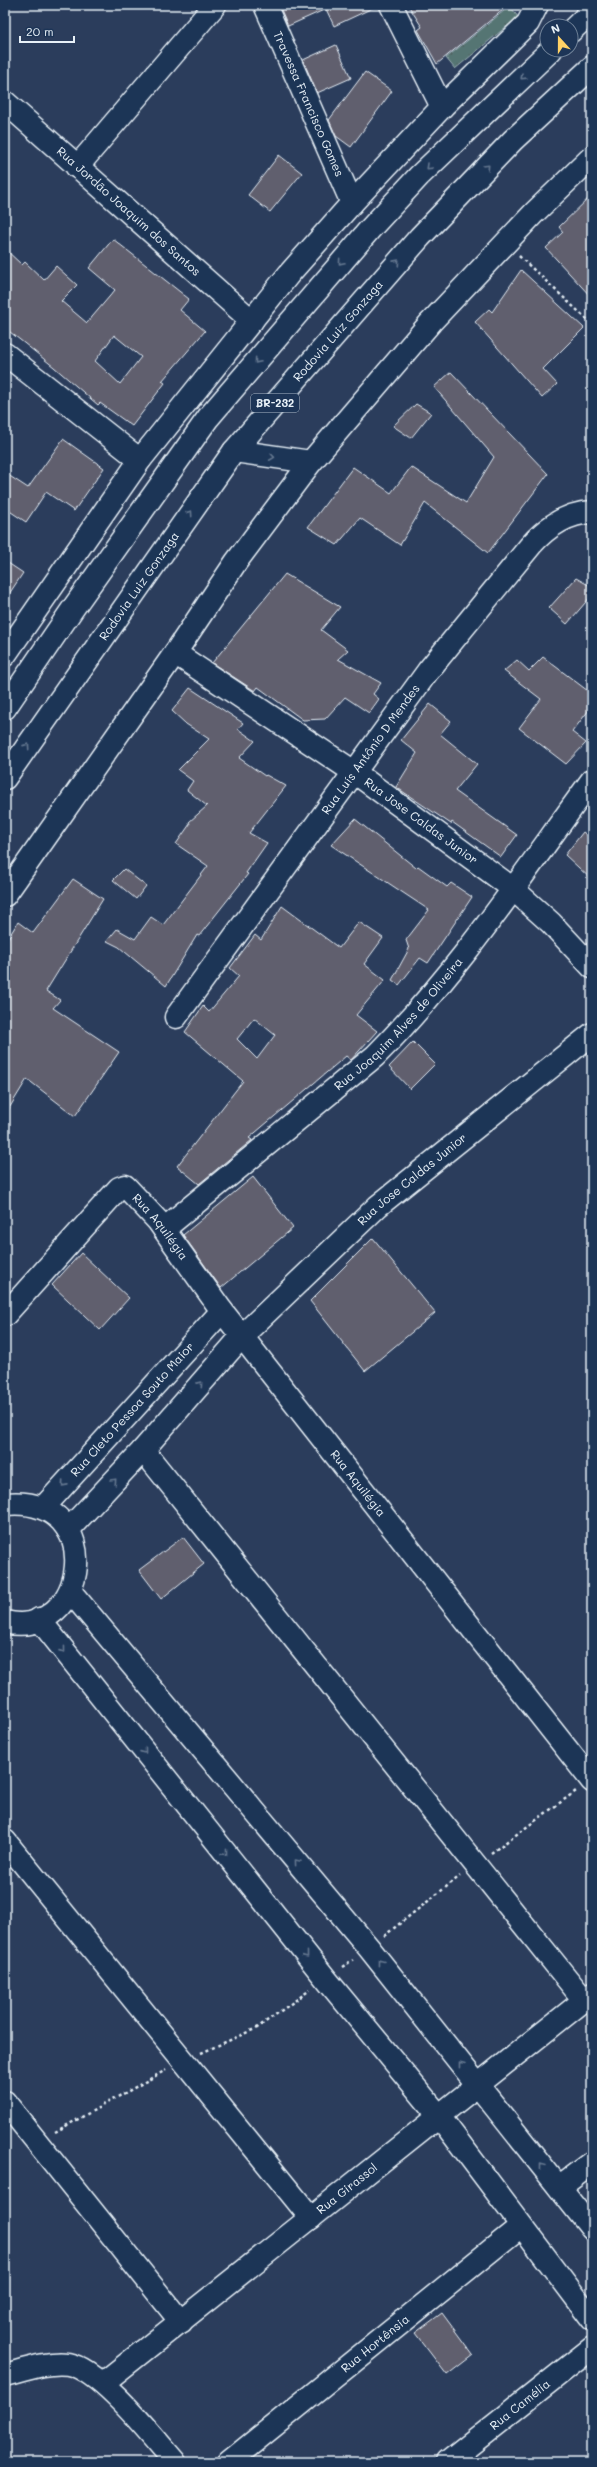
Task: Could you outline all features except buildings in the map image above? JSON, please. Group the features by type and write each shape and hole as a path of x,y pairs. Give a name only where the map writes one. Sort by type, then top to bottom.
{"main road":[{"path":"77,167 215,5"},
{"name":"Travessa Francisco Gomes","path":"265,5 352,203"},
{"path":"391,5 442,107"},
{"path":"5,655 140,460 289,274 352,203 442,107 528,23 537,5"},
{"path":"579,23 592,11"},
{"name":"BR-232","path":"5,708 74,607 208,418 370,229 419,176 543,58"},
{"name":"Rodovia Luiz Gonzaga","path":"5,778 234,451 420,237 513,140 592,67"},
{"name":"Rua Jordão Joaquim dos Santos","path":"5,102 252,321"},
{"path":"5,895 175,653 236,562 311,462 431,322 506,243 592,157"},
{"path":"5,354 140,460"},
{"path":"234,451 311,462"},
{"name":"Rua Luís Antônio D Mendes","path":"176,1017 428,671 545,529 573,516 592,512"},
{"name":"Rua Jose Caldas Junior","path":"175,653 354,772 512,888 551,923 592,967"},
{"name":"Rua Joaquim Alves de Oliveira","path":"164,1229 375,1056 438,989 592,780"},
{"name":"Rua Jose Caldas Junior","path":"242,1335 378,1206 592,1034"},
{"name":"Rua Aquilégia","path":"5,1316 119,1188 125,1186 164,1229 222,1311 592,1781"},
{"name":"Rua Cleto Pessoa Souto Maior","path":"43,1508 222,1311"},
{"path":"68,1530 143,1450 242,1335"},
{"path":"143,1450 588,1997"},
{"path":"5,1504 23,1502 43,1508 57,1517 68,1530 75,1545 78,1560 76,1576 70,1591 62,1603 39,1619 24,1623 5,1622"},
{"path":"70,1591 369,1948 592,2230"},
{"path":"39,1619 326,1979 439,2116 592,2319"},
{"path":"5,1841 311,2218"},
{"name":"Rua Girassol","path":"103,2384 588,1997"},
{"path":"5,2102 181,2322"},
{"path":"559,2188 592,2162"},
{"name":"Rua Hortênsia","path":"230,2462 521,2226"},
{"name":"Rua Camélia","path":"448,2462 592,2348"},
{"path":"5,2375 49,2365 68,2364 86,2371 103,2384 175,2462"}],"path":[{"path":"506,243 592,324"}],"green space":[{"path":"510,6 518,17 455,69 446,58"}]}
